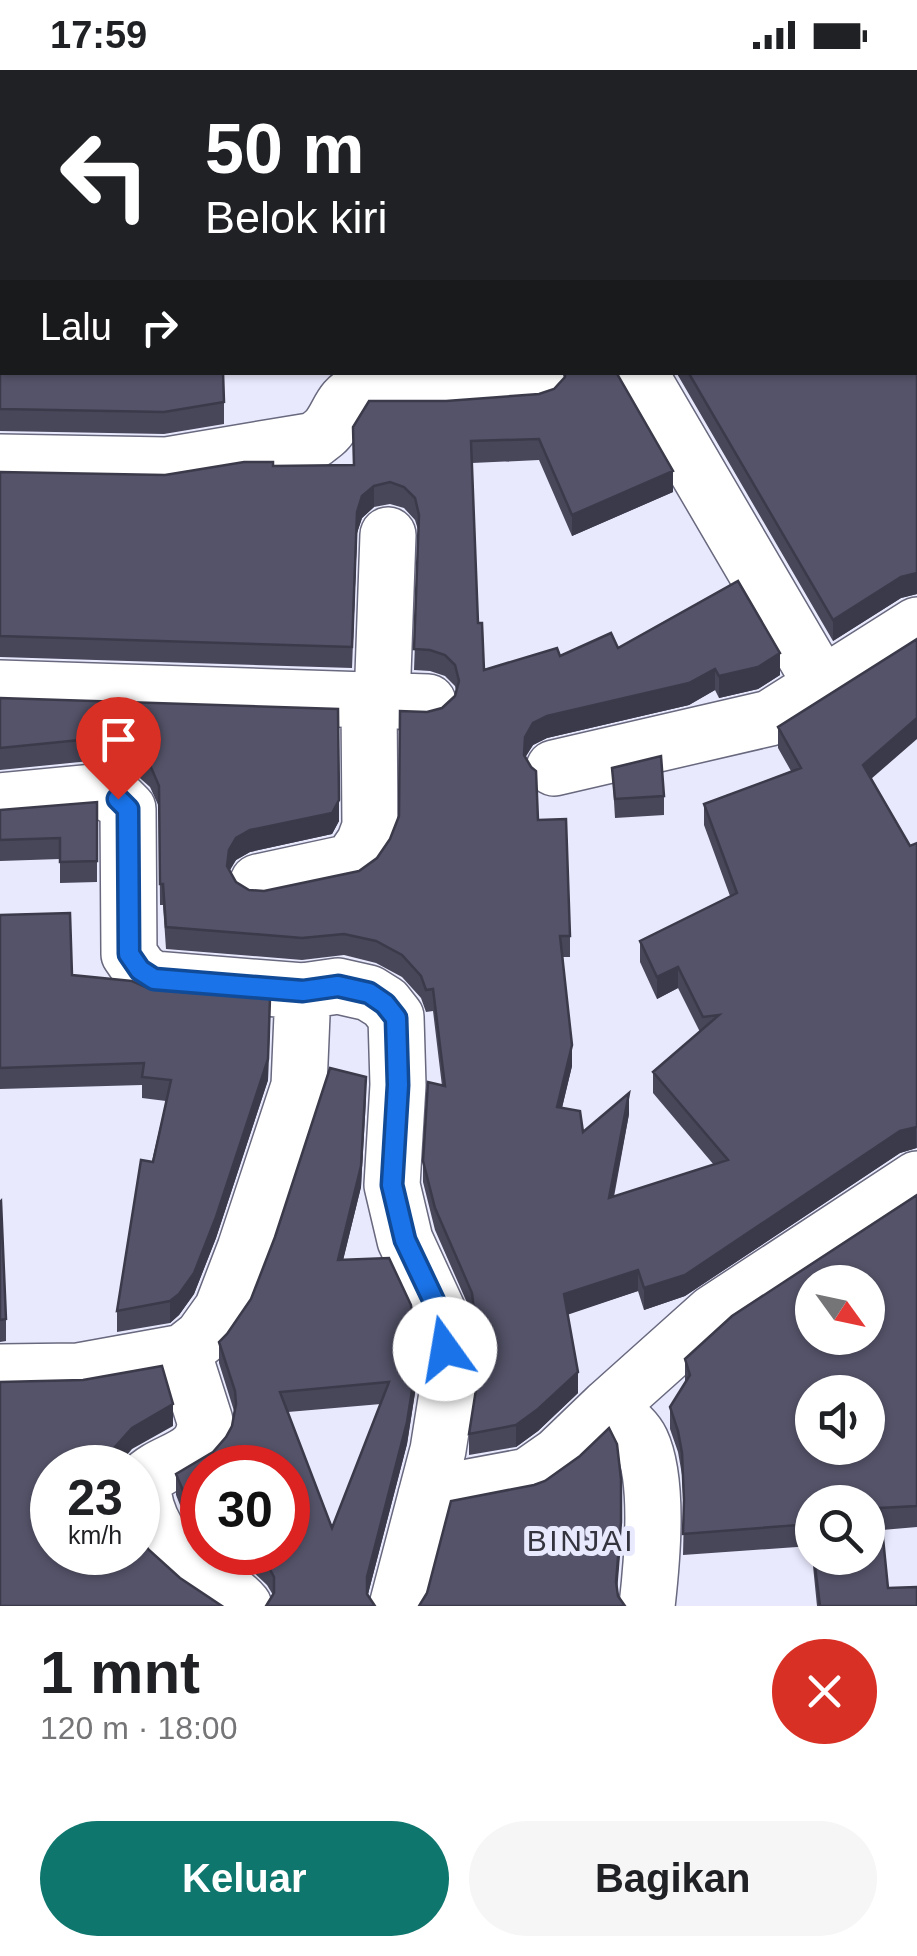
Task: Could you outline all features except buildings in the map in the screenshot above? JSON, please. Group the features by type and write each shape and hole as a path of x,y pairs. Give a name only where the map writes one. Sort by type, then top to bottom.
{"street":[{"path":"641,375 822,684"},
{"path":"0,462 166,465 315,440 328,430 349,396 360,392 537,384"},
{"path":"258,882 351,862 370,828 393,702 388,535"},
{"path":"554,768 770,718 917,625"},
{"path":"0,688 393,702"},
{"path":"0,801 102,791 128,809 129,954 140,970 154,979 303,991 338,986 369,993 396,1018 398,1085 392,1185 405,1240 442,1318 448,1381 438,1450 397,1606"},
{"path":"0,1372 78,1371 183,1352 202,1338 222,1309 298,1086 303,991"},
{"path":"426,1496 528,1476 558,1455 713,1314 917,1179"},
{"path":"183,1352 205,1431 194,1450 142,1481 142,1497 154,1527 172,1552 244,1606"},
{"path":"608,1407 640,1438 649,1474 654,1547 647,1606"}],"district":[{"name":"BINJAI","path":"581,1540"}],"route":[{"path":"118,799 128,809 129,954 140,970 154,979 228,985 303,991 338,986 369,993 396,1018 398,1085 392,1185 405,1240 442,1318 445,1349"}]}
